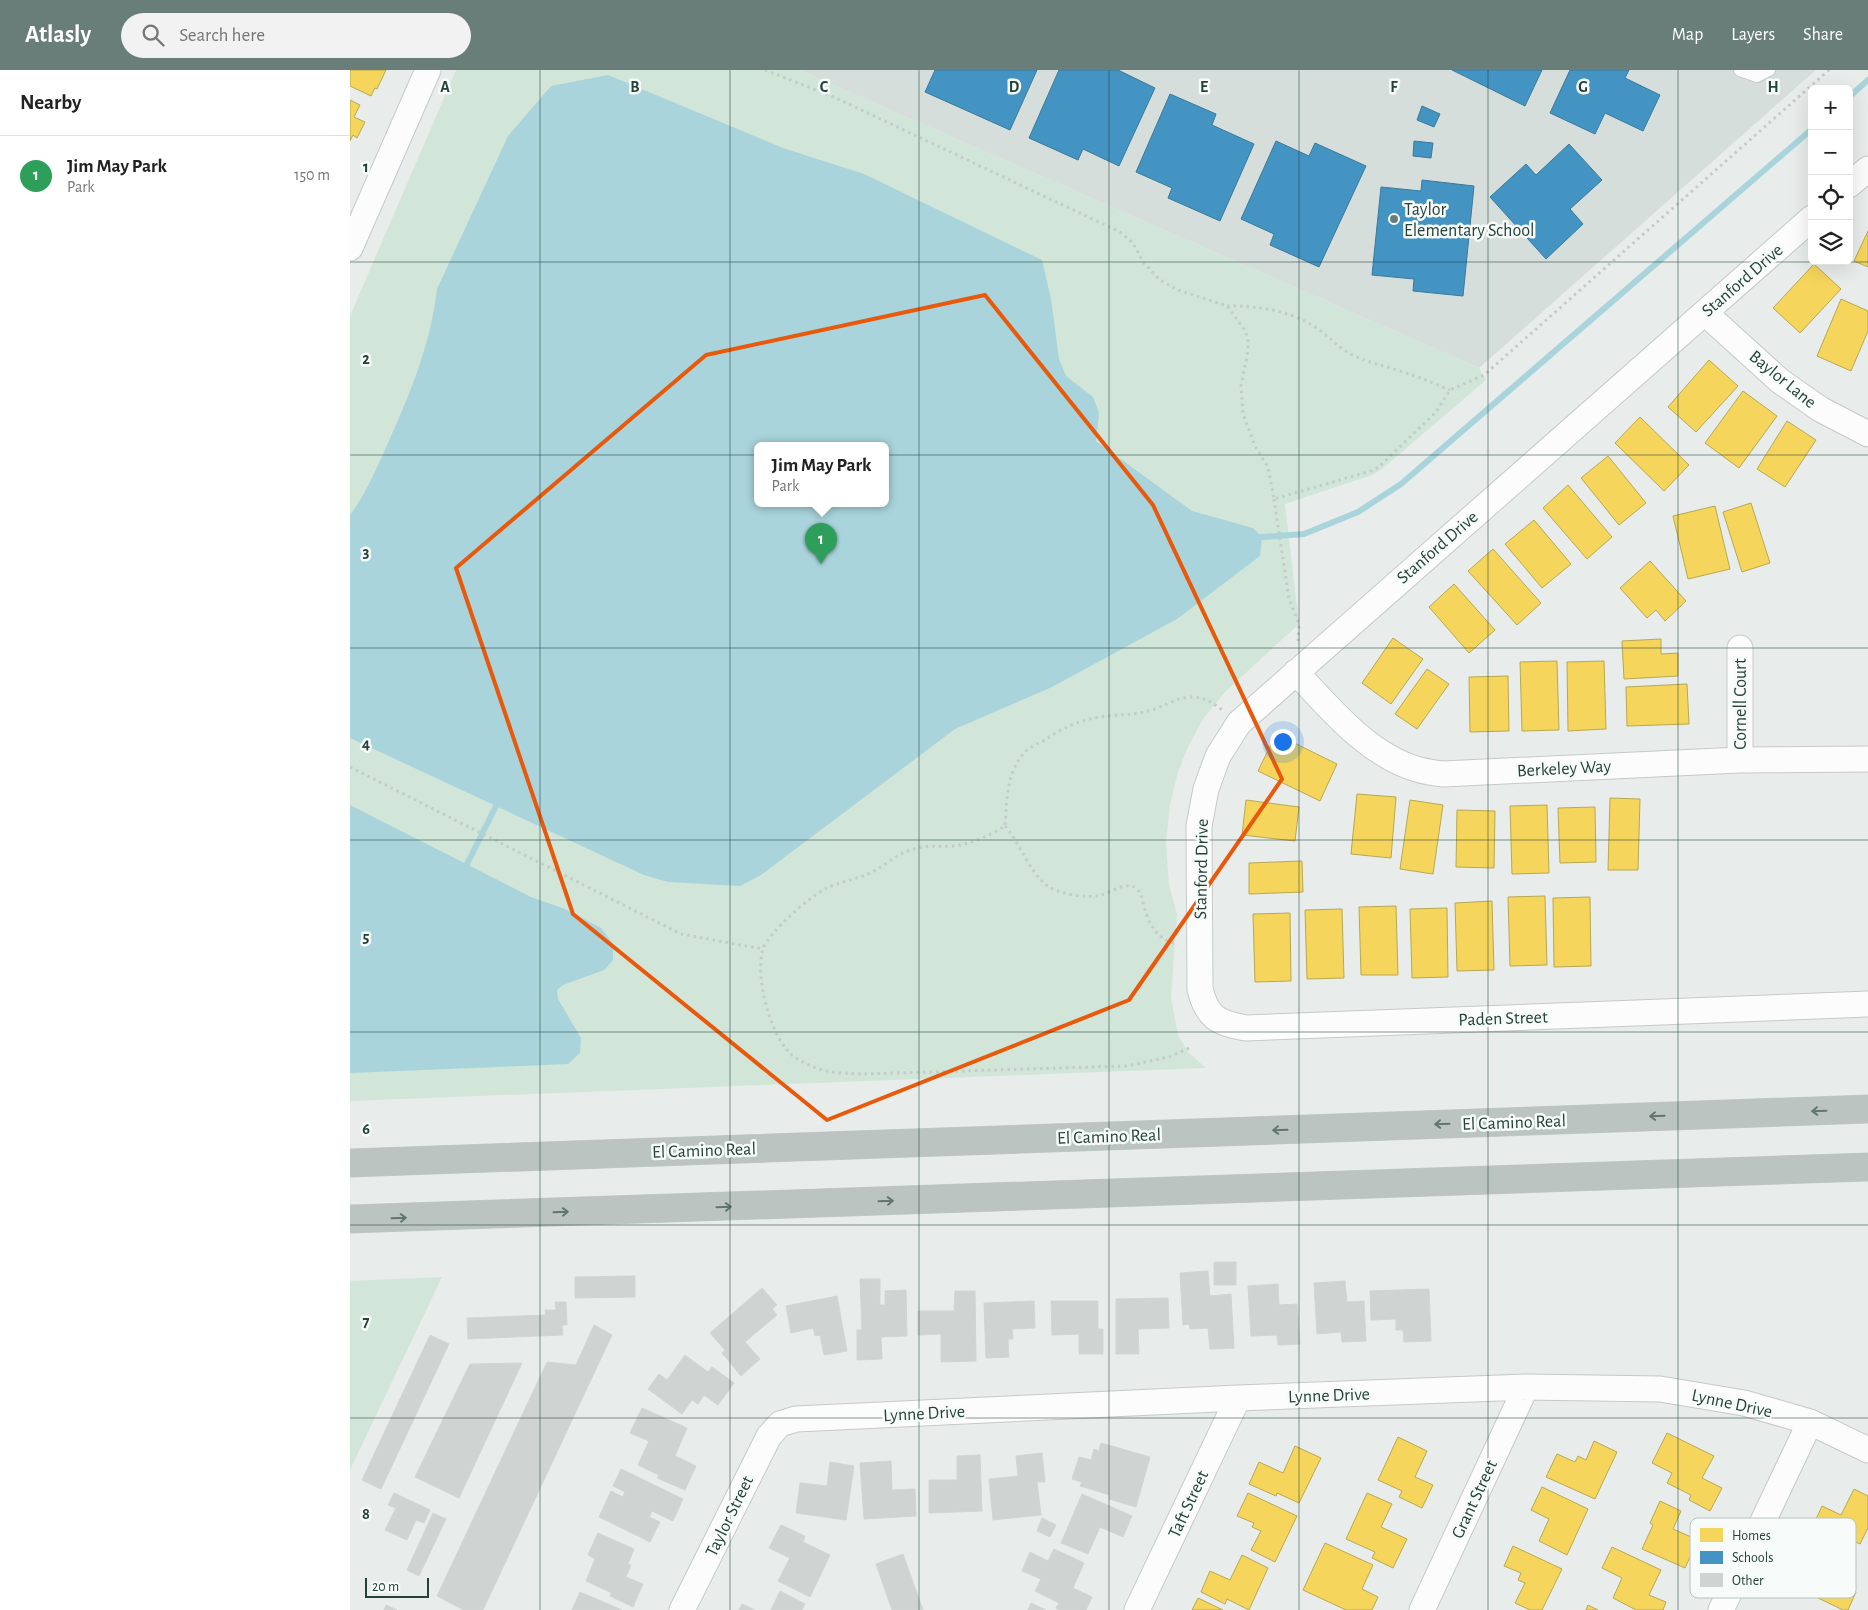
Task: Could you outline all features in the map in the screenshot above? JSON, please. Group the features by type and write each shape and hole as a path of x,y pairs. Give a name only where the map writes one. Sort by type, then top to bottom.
{"highway":[{"name":"El Camino Real","path":"350,1163 1868,1109"},
{"path":"350,1220 1868,1167"}],"street":[{"path":"350,248 428,70"},
{"path":"1853,182 1868,169"},
{"name":"Stanford Drive","path":"1200,948 1199,826 1202,808 1206,789 1218,756 1239,723 1810,220"},
{"name":"Baylor Lane","path":"1704,313 1780,381 1820,409 1868,434"},
{"name":"Cornell Court","path":"1740,648 1740,760"},
{"name":"Berkeley Way","path":"1296,672 1361,738 1381,752 1419,770 1443,774 1740,760 1868,759"},
{"name":"Paden Street","path":"1200,948 1200,989 1203,1003 1213,1018 1228,1025 1246,1028 1868,1004"},
{"name":"Lynne Drive","path":"780,1424 796,1419 1238,1398 1526,1387 1660,1389 1744,1403 1810,1422 1868,1450"},
{"name":"Grant Street","path":"1422,1610 1526,1387"},
{"name":"Taft Street","path":"1137,1610 1238,1398"},
{"path":"1765,1518 1810,1422"},
{"name":"Taylor Street","path":"682,1610 769,1436 780,1424"},
{"path":"1721,1610 1727,1598"}],"lane":[{"path":"1740,70 1758,76 1769,70"}],"path":[{"path":"766,70 836,98 1120,232 1133,243 1144,262 1160,280 1178,290 1226,306 1274,309 1296,317 1317,328 1347,352 1371,363 1450,390"},
{"path":"1274,499 1379,467 1436,412 1450,390 1484,375 1829,70"},
{"path":"1226,306 1244,329 1248,338 1248,351 1241,386 1243,414 1255,446 1268,467 1276,505 1289,599 1299,624 1296,672"},
{"path":"1005,826 1009,781 1014,766 1025,751 1054,733 1072,725 1096,717 1139,714 1188,697 1210,701 1239,723"},
{"path":"350,767 682,934 763,949"},
{"path":"1005,826 1014,835 1040,879 1051,888 1074,895 1100,896 1120,887 1135,887 1140,892 1148,920 1160,937 1171,943 1200,948"},
{"path":"1005,826 991,835 968,843 951,846 930,846 900,854 870,873 825,889 774,930 763,949 760,976 775,1033 788,1052 809,1066 827,1071 861,1074 1126,1066 1169,1057 1189,1048"}],"highlighted area":[{"path":"985,295 1153,505 1282,779 1129,1000 827,1120 573,914 456,568 706,355"}],"shaded area":[{"name":"Taylor Elementary School","path":"799,70 1816,70 1479,368"}],"green space":[{"path":"456,70 799,70 1479,368 1486,380 1382,469 1372,475 1285,504 1299,624 1226,691 1203,719 1188,747 1178,772 1170,805 1166,842 1169,885 1177,914 1171,998 1178,1035 1188,1052 1206,1068 350,1101 350,316"},
{"path":"442,1277 350,1470 350,1281"}],"water":[{"path":"608,75 783,148 864,174 1042,260 1051,299 1059,359 1066,376 1093,397 1099,413 1096,441 1192,511 1253,528 1262,537 1260,556 1177,619 1052,687 955,729 761,875 740,886 668,882 644,875 350,738 350,515 371,480 404,406 425,349 437,289 508,136 551,86"},
{"path":"350,805 531,897 565,909 601,928 613,944 613,960 604,970 563,985 557,990 558,999 581,1038 580,1053 568,1064 350,1073"}],"building: Homes":[{"path":"350,70 386,70 377,89 375,88 371,96 350,86"},
{"path":"350,100 360,105 354,117 365,122 357,138 353,135 350,141"},
{"path":"1868,231 1868,267 1854,261"},
{"path":"1813,265 1841,289 1800,333 1773,308"},
{"path":"1841,299 1868,311 1868,331 1851,371 1817,356"},
{"path":"1709,360 1738,386 1696,432 1668,407"},
{"path":"1743,391 1777,416 1739,468 1705,443"},
{"path":"1640,417 1689,465 1664,491 1615,443"},
{"path":"1787,421 1816,440 1785,487 1757,469"},
{"path":"1608,456 1646,503 1619,525 1581,478"},
{"path":"1568,485 1612,537 1587,559 1543,508"},
{"path":"1751,503 1770,563 1742,572 1723,512"},
{"path":"1715,506 1730,569 1688,579 1673,516"},
{"path":"1534,520 1571,564 1542,588 1505,544"},
{"path":"1493,549 1541,603 1517,625 1468,571"},
{"path":"1650,561 1686,601 1665,621 1656,610 1647,618 1620,588"},
{"path":"1454,584 1495,630 1469,653 1429,607"},
{"path":"1393,638 1423,659 1391,704 1362,683"},
{"path":"1661,639 1661,654 1678,653 1678,676 1624,679 1622,641"},
{"path":"1557,661 1559,730 1522,731 1520,662"},
{"path":"1604,661 1606,729 1568,731 1567,662"},
{"path":"1427,669 1449,684 1417,729 1395,714"},
{"path":"1508,676 1509,731 1470,732 1469,677"},
{"path":"1687,684 1689,724 1627,726 1626,687"},
{"path":"1276,734 1337,764 1320,801 1258,771"},
{"path":"1357,794 1396,797 1391,858 1351,854"},
{"path":"1610,798 1640,799 1638,870 1608,870"},
{"path":"1246,800 1299,807 1295,841 1242,835"},
{"path":"1410,800 1443,805 1433,874 1400,869"},
{"path":"1547,805 1549,873 1512,874 1510,806"},
{"path":"1595,807 1596,862 1560,863 1558,808"},
{"path":"1457,810 1495,811 1494,868 1456,867"},
{"path":"1302,861 1303,892 1249,894 1249,863"},
{"path":"1545,896 1547,965 1510,966 1508,897"},
{"path":"1590,897 1591,966 1554,967 1553,898"},
{"path":"1492,901 1494,970 1457,971 1455,903"},
{"path":"1396,906 1398,975 1361,975 1359,907"},
{"path":"1447,908 1448,977 1412,978 1410,909"},
{"path":"1342,909 1344,978 1307,979 1305,910"},
{"path":"1290,913 1291,981 1255,982 1253,914"},
{"path":"1667,1433 1714,1456 1702,1478 1722,1488 1710,1511 1689,1500 1691,1495 1667,1483 1672,1473 1652,1463"},
{"path":"1398,1437 1427,1451 1415,1477 1433,1485 1422,1508 1399,1497 1402,1491 1378,1480"},
{"path":"1594,1441 1617,1452 1595,1499 1546,1477 1557,1454 1575,1462 1578,1456 1586,1460"},
{"path":"1295,1446 1321,1458 1299,1503 1277,1493 1276,1496 1249,1484 1259,1462 1283,1473"},
{"path":"1542,1487 1588,1509 1567,1555 1539,1541 1549,1519 1531,1510"},
{"path":"1854,1489 1868,1496 1868,1528 1860,1544 1856,1542 1856,1518 1817,1518 1822,1506 1841,1515"},
{"path":"1248,1493 1297,1516 1275,1562 1251,1550 1261,1531 1252,1527 1254,1523 1237,1516"},
{"path":"1367,1493 1392,1504 1381,1527 1407,1539 1393,1568 1372,1558 1375,1552 1346,1539"},
{"path":"1660,1501 1681,1511 1673,1529 1690,1536 1690,1557 1685,1568 1642,1549 1653,1525 1650,1523"},
{"path":"1325,1543 1373,1565 1362,1589 1378,1597 1372,1610 1346,1610 1303,1590"},
{"path":"1513,1546 1562,1569 1542,1610 1530,1610 1515,1603 1525,1583 1518,1580 1521,1573 1504,1566"},
{"path":"1612,1547 1661,1570 1649,1595 1666,1602 1663,1610 1636,1610 1613,1598 1622,1578 1602,1568"},
{"path":"1242,1555 1268,1568 1249,1610 1227,1599 1225,1604 1201,1592 1210,1571 1230,1580"},
{"path":"1198,1598 1223,1610 1192,1610"},
{"path":"1818,1598 1853,1598 1848,1610 1843,1610"},
{"path":"1588,1605 1598,1610 1586,1610"}],"building: Schools":[{"path":"935,70 1037,70 1010,130 925,92"},
{"path":"1059,70 1118,70 1155,88 1119,166 1083,149 1078,160 1029,138"},
{"path":"1452,70 1542,70 1525,106"},
{"path":"1570,70 1629,70 1625,78 1660,95 1643,131 1605,113 1595,134 1550,113"},
{"path":"1170,94 1216,114 1212,125 1254,144 1220,221 1168,198 1172,188 1136,172"},
{"path":"1422,106 1440,114 1434,127 1417,120"},
{"path":"1276,141 1309,156 1315,143 1366,166 1319,267 1270,245 1274,234 1241,219"},
{"path":"1414,141 1433,143 1431,158 1413,156"},
{"path":"1569,144 1602,180 1570,209 1583,224 1546,259 1490,197 1526,164 1536,175"},
{"path":"1422,180 1474,186 1463,296 1413,291 1414,279 1372,275 1381,187 1421,191"}],"building: Other":[{"path":"1214,1262 1236,1262 1236,1285 1214,1285"},
{"path":"1208,1271 1210,1296 1231,1294 1234,1348 1210,1349 1208,1328 1190,1329 1189,1324 1183,1325 1180,1273"},
{"path":"635,1276 635,1297 575,1298 575,1277"},
{"path":"860,1279 880,1279 880,1305 885,1305 885,1291 906,1290 907,1336 881,1337 882,1359 857,1360 857,1330 862,1330"},
{"path":"1345,1281 1347,1302 1364,1301 1366,1341 1342,1342 1341,1332 1317,1334 1314,1283"},
{"path":"1278,1284 1279,1305 1297,1304 1300,1344 1278,1345 1277,1335 1251,1336 1248,1286"},
{"path":"762,1288 777,1305 772,1309 777,1315 745,1342 760,1359 741,1376 722,1353 725,1350 710,1333"},
{"path":"1429,1289 1431,1341 1404,1342 1403,1330 1396,1330 1396,1319 1371,1320 1370,1291"},
{"path":"955,1291 975,1291 976,1361 941,1362 941,1334 918,1335 918,1311 954,1311"},
{"path":"837,1296 847,1351 824,1355 820,1335 815,1336 813,1328 791,1333 786,1306"},
{"path":"1168,1298 1169,1328 1138,1329 1139,1354 1116,1354 1116,1299"},
{"path":"1034,1301 1035,1328 1012,1329 1013,1339 1008,1339 1009,1357 986,1358 984,1303"},
{"path":"1051,1301 1098,1301 1098,1329 1103,1329 1103,1354 1079,1354 1079,1334 1052,1335"},
{"path":"555,1302 566,1302 567,1325 562,1325 563,1335 468,1339 467,1318 546,1315 545,1310 556,1310"},
{"path":"594,1325 612,1335 483,1610 464,1610 437,1596 547,1362 576,1365"},
{"path":"430,1335 449,1344 381,1489 362,1480"},
{"path":"685,1355 708,1372 712,1367 734,1383 718,1405 704,1395 698,1404 692,1400 682,1414 648,1389 659,1374 667,1380"},
{"path":"522,1363 459,1498 415,1477 470,1364"},
{"path":"642,1408 687,1428 675,1456 696,1466 685,1490 657,1478 659,1475 638,1465 649,1441 630,1433"},
{"path":"1101,1443 1150,1457 1136,1507 1109,1499 1110,1495 1080,1486 1082,1482 1072,1479 1079,1457 1091,1460 1094,1449 1099,1451"},
{"path":"1042,1453 1045,1482 1037,1482 1041,1515 993,1520 989,1479 1018,1476 1016,1456"},
{"path":"980,1455 982,1511 929,1513 929,1480 957,1480 957,1456"},
{"path":"891,1461 892,1490 915,1489 916,1516 864,1519 860,1463"},
{"path":"830,1462 854,1466 846,1520 796,1513 800,1483 827,1486"},
{"path":"621,1469 683,1499 673,1521 652,1511 649,1517 660,1522 650,1542 599,1517 611,1491 623,1497 625,1492 613,1486"},
{"path":"394,1493 430,1510 424,1523 416,1520 407,1540 385,1530 396,1508 388,1505"},
{"path":"1082,1494 1132,1516 1123,1537 1100,1527 1088,1554 1061,1543"},
{"path":"433,1513 446,1519 419,1576 407,1570"},
{"path":"1042,1518 1056,1525 1050,1537 1037,1531"},
{"path":"781,1525 805,1536 803,1542 830,1555 810,1597 778,1581 790,1558 769,1548"},
{"path":"598,1533 634,1549 628,1564 631,1565 626,1577 643,1584 633,1607 610,1596 612,1593 586,1581 595,1559 588,1555"},
{"path":"1054,1549 1084,1563 1073,1588 1092,1597 1086,1610 1060,1610 1056,1608 1059,1603 1035,1591 1041,1579 1022,1571 1030,1552 1048,1561"},
{"path":"903,1554 923,1610 892,1610 876,1564"},
{"path":"780,1591 805,1604 802,1610 771,1610"},
{"path":"580,1592 622,1610 572,1610"},
{"path":"1031,1603 1046,1610 1028,1610"},
{"path":"742,1604 755,1610 739,1610"},
{"path":"386,1605 397,1610 384,1610"}],"waterway":[{"path":"1853,93 1868,80"},
{"path":"1262,537 1304,534 1358,512 1401,484 1811,130"},
{"path":"467,864 496,806"}],"place":[{"name":"Taylor Elementary School","path":"1394,219"},
{"name":"Jim May Park","path":"821,564"}]}
